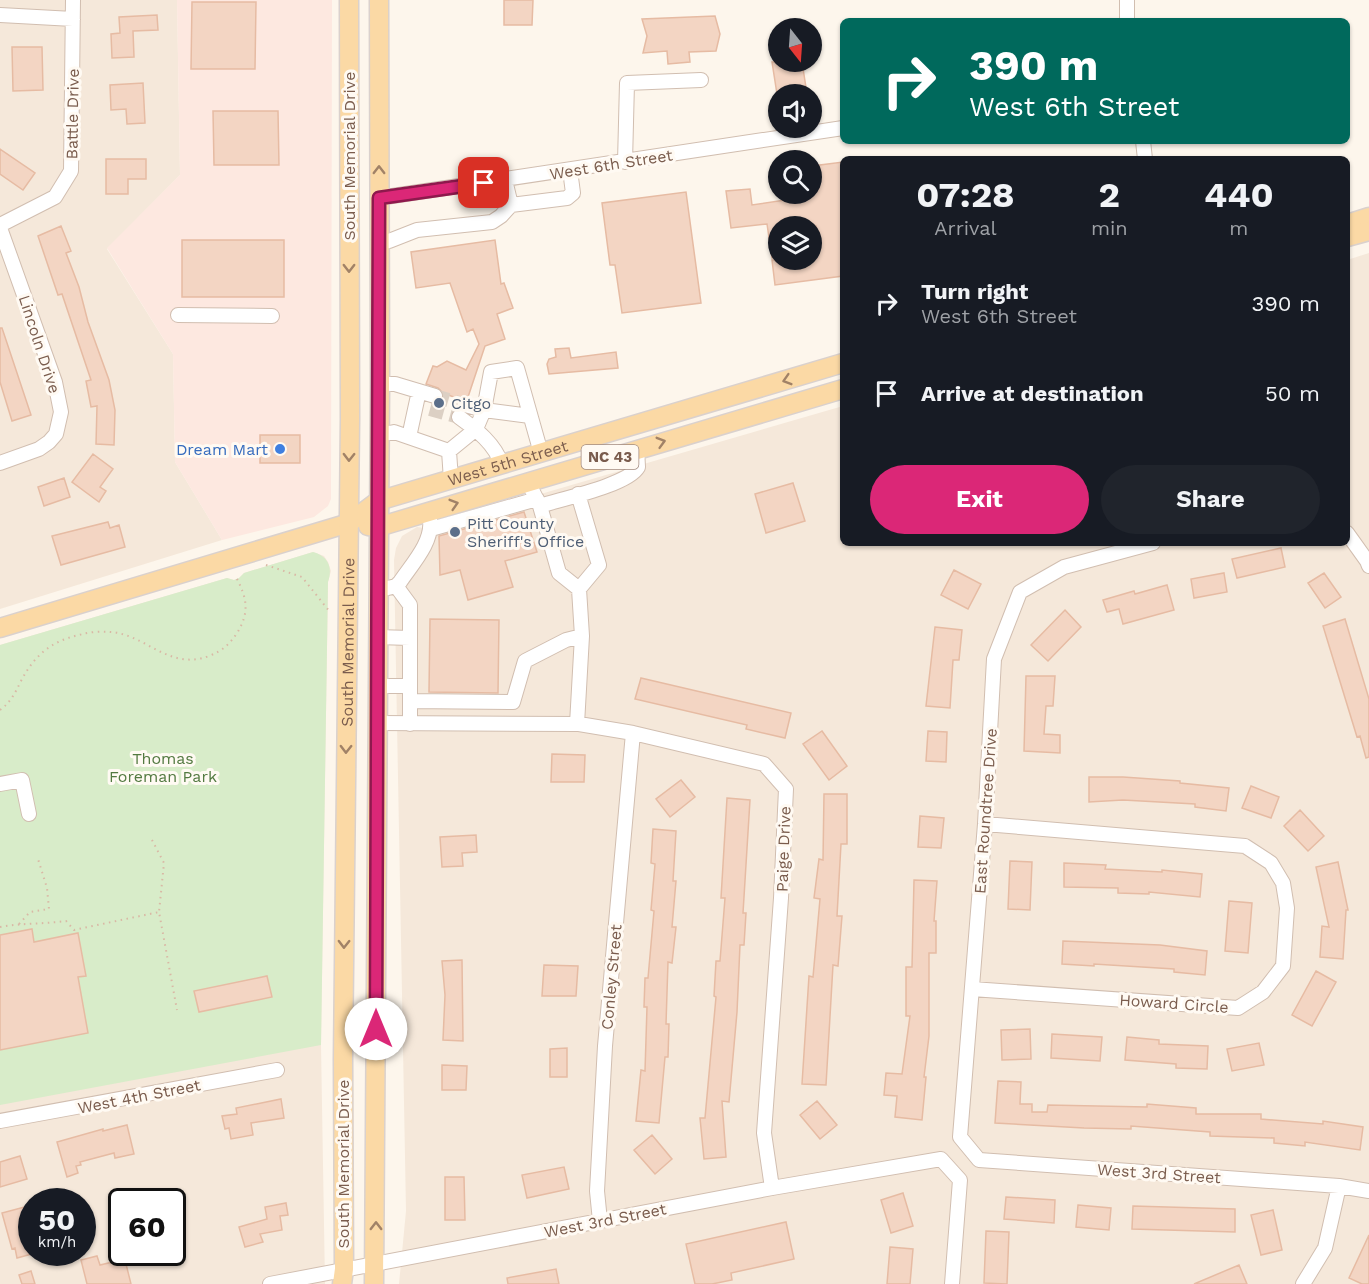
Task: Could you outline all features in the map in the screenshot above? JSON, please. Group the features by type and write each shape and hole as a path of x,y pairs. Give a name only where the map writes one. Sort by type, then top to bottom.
{"main road":[{"name":"South Memorial Drive","path":"343,1277 349,0"},
{"name":"South Memorial Drive","path":"374,1284 376,1263 380,0"},
{"path":"1350,210 1369,205"},
{"path":"1350,223 1369,217"},
{"path":"1350,236 1369,231"},
{"name":"West 5th Street","path":"0,628 348,523 378,501 840,364"},
{"name":"West 5th Street","path":"348,523 378,527 430,520 491,493 840,390"}],"street":[{"name":"Battle Drive","path":"0,227 56,197 71,171 73,0"},
{"path":"1127,0 1127,18"},
{"path":"0,15 73,19"},
{"path":"625,162 627,83 701,80"},
{"name":"West 6th Street","path":"379,198 840,128"},
{"path":"380,242 389,241 417,230 492,222 511,205 570,197 573,193 570,170"},
{"path":"532,176 535,202"},
{"path":"505,180 511,205"},
{"name":"Lincoln Drive","path":"0,227 55,382 61,412 56,434 49,442 39,449 0,463"},
{"path":"178,315 272,316"},
{"path":"449,451 476,429 484,410 491,372 517,368 541,453"},
{"path":"380,384 395,384 418,398 433,402"},
{"path":"410,437 418,398"},
{"path":"502,465 498,452 462,411 484,410 530,416"},
{"path":"379,435 394,432 449,451"},
{"path":"378,591 396,586 429,537 430,520 498,511 594,489 630,476 638,467 637,449"},
{"path":"449,451 451,480"},
{"path":"587,464 594,489"},
{"path":"528,482 538,502 559,573 579,589"},
{"path":"491,493 498,511"},
{"path":"577,724 582,636 579,589 599,565 578,494"},
{"path":"1350,538 1369,566"},
{"name":"East Roundtree Drive","path":"960,1137 985,825 994,659 1020,592 1064,567 1113,548 1130,546"},
{"path":"396,586 410,604 410,723"},
{"path":"509,724 525,661 566,640 582,636"},
{"path":"377,637 410,638"},
{"path":"377,686 410,686"},
{"path":"410,701 513,702"},
{"name":"Paige Drive","path":"377,723 577,724 633,733 764,764 786,789 781,898 764,1133 772,1188"},
{"name":"Conley Street","path":"600,1221 597,1191 605,1046 633,733"},
{"path":"0,784 22,780 29,814"},
{"name":"Howard Circle","path":"972,989 1238,1008 1263,992 1283,966 1287,908 1282,883 1271,863 1245,846 985,825"},
{"name":"West 4th Street","path":"0,1122 277,1070"},
{"name":"West 3rd Street","path":"960,1137 979,1160 1339,1186 1369,1191"},
{"name":"West 3rd Street","path":"271,1284 343,1277 376,1263 772,1188 941,1159 960,1180 952,1284"},
{"path":"1303,1284 1325,1248 1339,1186"}],"path":[{"path":"266,565 303,577 330,612"},
{"path":"0,710 12,699 34,659 40,653 47,647 78,635 112,632 133,638 153,649 183,660 203,658 218,652 228,644 241,625 246,605 245,595 236,577"},
{"path":"152,840 164,863 159,912 177,1010"},
{"path":"19,924 30,912 49,909 47,888 38,859"},
{"path":"0,927 66,921 74,930 159,912"}],"shaded area":[{"path":"0,0 177,0 180,175 107,249 173,354 175,462 222,540 0,609"},
{"path":"177,0 332,0 331,499 328,506 314,517 222,540 175,462 173,354 107,248 180,175"},
{"path":"1369,253 1369,1284 399,1284 406,1211 394,560 396,548 402,536 417,527 424,528 840,407 840,546 1350,546 1350,259"},
{"name":"Thomas Foreman Park","path":"313,552 324,556 331,571 328,582 321,1045 325,1284 0,1284 0,645 227,578 234,580 244,573"}],"green space":[{"name":"Thomas Foreman Park","path":"313,552 326,559 330,572 328,582 321,1045 0,1105 0,645 227,578 234,580 244,573"}],"building":[{"path":"504,0 533,0 532,25 504,25"},
{"path":"192,2 256,2 255,69 191,69"},
{"path":"157,15 158,30 133,31 134,57 112,58 111,34 120,33 119,17"},
{"path":"715,16 720,34 716,51 689,52 690,62 668,64 667,51 643,53 647,36 642,19"},
{"path":"12,47 42,47 43,90 13,91"},
{"path":"774,72 804,72 805,84 775,84"},
{"path":"143,83 145,123 127,124 126,109 111,110 110,85"},
{"path":"213,111 278,111 279,165 214,165"},
{"path":"0,149 35,173 23,190 0,174"},
{"path":"106,159 146,159 146,179 128,179 128,194 106,194"},
{"path":"840,162 840,276 775,285 773,270 822,270 822,216 768,216 768,231 767,224 731,228 726,191 750,189 752,205 768,203 822,204 822,165"},
{"path":"686,192 701,303 622,313 615,265 610,265 602,203"},
{"path":"61,226 71,251 66,253 109,380 115,410 114,445 96,444 97,406 91,407 86,381 91,380 62,294 58,295 38,236"},
{"path":"182,240 284,240 284,297 182,297"},
{"path":"495,240 501,284 504,283 513,308 497,314 505,339 485,346 468,397 459,399 426,384 433,366 437,367 447,361 466,370 479,344 473,329 467,332 450,283 416,288 411,252"},
{"path":"0,328 2,328 31,415 12,421 0,382"},
{"path":"569,348 571,358 616,352 618,368 549,374 547,364 549,359 556,357 555,349"},
{"name":"Dream Mart","path":"260,435 300,435 300,463 260,463"},
{"path":"93,454 113,469 100,487 106,491 99,502 72,482"},
{"path":"64,478 70,497 44,506 38,487"},
{"path":"793,483 805,521 766,533 755,494"},
{"path":"524,512 537,552 505,561 513,587 468,600 460,570 440,575 439,536"},
{"path":"108,522 110,528 119,525 125,547 61,565 52,536"},
{"path":"1281,548 1285,567 1237,578 1232,559"},
{"path":"954,570 981,584 968,609 941,595"},
{"path":"1224,573 1227,592 1194,598 1191,579"},
{"path":"1324,573 1341,597 1325,608 1308,583"},
{"path":"1167,585 1174,610 1123,624 1119,609 1107,612 1103,600"},
{"path":"1065,610 1081,627 1048,661 1031,645"},
{"path":"430,619 499,620 498,693 429,692"},
{"path":"1345,619 1369,699 1369,757 1366,758 1360,736 1357,737 1323,626"},
{"path":"935,627 962,630 959,660 953,660 950,708 926,706"},
{"path":"1026,676 1055,676 1053,706 1046,706 1044,734 1060,735 1060,753 1024,751"},
{"path":"641,678 791,713 785,738 746,729 747,725 635,699"},
{"path":"822,731 847,766 829,780 803,744"},
{"path":"928,731 947,732 946,762 926,761"},
{"path":"552,754 585,755 584,782 551,782"},
{"path":"1089,777 1180,781 1180,783 1229,788 1226,811 1195,807 1195,804 1123,800 1089,802"},
{"path":"681,780 695,797 670,817 656,799"},
{"path":"1251,786 1279,797 1271,818 1242,808"},
{"path":"824,794 847,794 847,844 841,844 837,916 842,916 838,966 833,965 826,1085 802,1084 809,976 813,977 820,899 814,898 819,859 823,860"},
{"path":"727,798 750,800 743,913 746,913 744,945 740,945 729,1102 722,1101 726,1157 704,1159 700,1118 705,1118 716,997 714,996 716,961 720,961 725,898 721,898"},
{"path":"1300,810 1324,836 1308,851 1284,826"},
{"path":"920,816 944,818 941,848 918,847"},
{"path":"653,829 676,831 673,881 676,881 672,927 676,927 672,963 668,962 666,1024 669,1024 668,1057 665,1057 659,1123 636,1121 641,1070 645,1071 647,1007 644,1007 645,978 648,978 654,911 651,910 655,864 651,863"},
{"path":"476,835 477,852 462,853 463,866 442,867 440,837"},
{"path":"1010,861 1032,862 1030,910 1008,909"},
{"path":"1338,862 1348,910 1346,910 1343,959 1320,957 1322,926 1329,927 1316,867"},
{"path":"1064,863 1106,865 1105,869 1162,872 1162,870 1202,874 1200,897 1149,892 1149,894 1118,893 1118,888 1064,887"},
{"path":"914,880 937,881 934,921 936,921 936,953 929,953 929,1036 922,1120 895,1117 897,1096 884,1095 886,1073 902,1074 910,1016 906,1016 906,967 912,967"},
{"path":"1229,901 1252,903 1248,953 1225,951"},
{"path":"32,929 34,942 78,933 86,976 78,977 88,1033 0,1050 0,935"},
{"path":"1063,941 1160,945 1207,951 1205,975 1174,972 1174,969 1062,964"},
{"path":"462,960 463,1041 443,1040 445,995 442,961"},
{"path":"544,965 578,966 576,996 542,996"},
{"path":"1316,971 1336,982 1312,1026 1292,1015"},
{"path":"267,976 272,997 199,1012 194,991"},
{"path":"1030,1029 1031,1059 1002,1060 1001,1030"},
{"path":"1052,1034 1102,1037 1100,1061 1051,1058"},
{"path":"1127,1037 1159,1040 1159,1044 1208,1046 1207,1069 1176,1068 1176,1064 1125,1060"},
{"path":"1259,1043 1264,1065 1232,1071 1227,1049"},
{"path":"567,1048 567,1077 550,1077 550,1049"},
{"path":"442,1065 467,1066 466,1090 442,1090"},
{"path":"998,1081 1021,1082 1020,1104 1032,1104 1032,1112 1047,1112 1048,1105 1147,1107 1147,1104 1196,1108 1196,1114 1261,1114 1261,1119 1323,1124 1323,1121 1363,1127 1360,1150 1305,1142 1305,1146 1274,1143 1274,1138 1210,1136 1210,1132 1131,1126 1131,1129 1084,1128 995,1123"},
{"path":"281,1099 284,1118 251,1123 253,1135 231,1139 229,1128 225,1129 222,1116 237,1114 236,1108"},
{"path":"817,1101 837,1125 820,1139 800,1115"},
{"path":"127,1125 134,1154 115,1158 114,1153 80,1162 81,1165 76,1166 78,1173 67,1177 57,1142"},
{"path":"652,1135 672,1159 655,1174 634,1150"},
{"path":"20,1156 27,1179 0,1187 0,1162"},
{"path":"564,1167 569,1189 527,1198 522,1175"},
{"path":"445,1177 464,1177 465,1220 445,1220"},
{"path":"903,1193 913,1226 891,1233 881,1200"},
{"path":"1006,1197 1055,1200 1054,1223 1004,1219"},
{"path":"286,1203 288,1215 280,1216 282,1230 260,1234 263,1242 245,1247 239,1227 267,1219 265,1207"},
{"path":"1078,1205 1111,1208 1109,1230 1076,1227"},
{"path":"1133,1206 1235,1209 1235,1232 1132,1229"},
{"path":"18,1209 18,1258 15,1248 12,1249 2,1213"},
{"path":"1273,1210 1282,1250 1261,1255 1251,1215"},
{"path":"786,1222 794,1259 731,1273 732,1280 712,1284 695,1284 686,1244"},
{"path":"986,1231 1009,1232 1007,1284 984,1283"},
{"path":"1369,1235 1369,1284 1362,1284 1349,1278"},
{"path":"890,1247 913,1249 910,1284 887,1284"},
{"path":"96,1256 100,1265 108,1263 108,1266 126,1266 131,1284 87,1284 82,1266 96,1266"},
{"path":"1239,1265 1247,1284 1194,1284"},
{"path":"556,1269 559,1284 508,1284 507,1278"},
{"path":"31,1271 35,1284 22,1284 19,1275"}],"tunnel":[{"path":"435,396 465,405"},
{"path":"430,409 459,417"}],"place":[{"name":"Citgo","path":"439,403"},
{"name":"Dream Mart","path":"280,449"},
{"name":"Pitt County Sheriff's Office","path":"455,532"}],"route":[{"path":"376,1029 379,198 484,183"}]}
